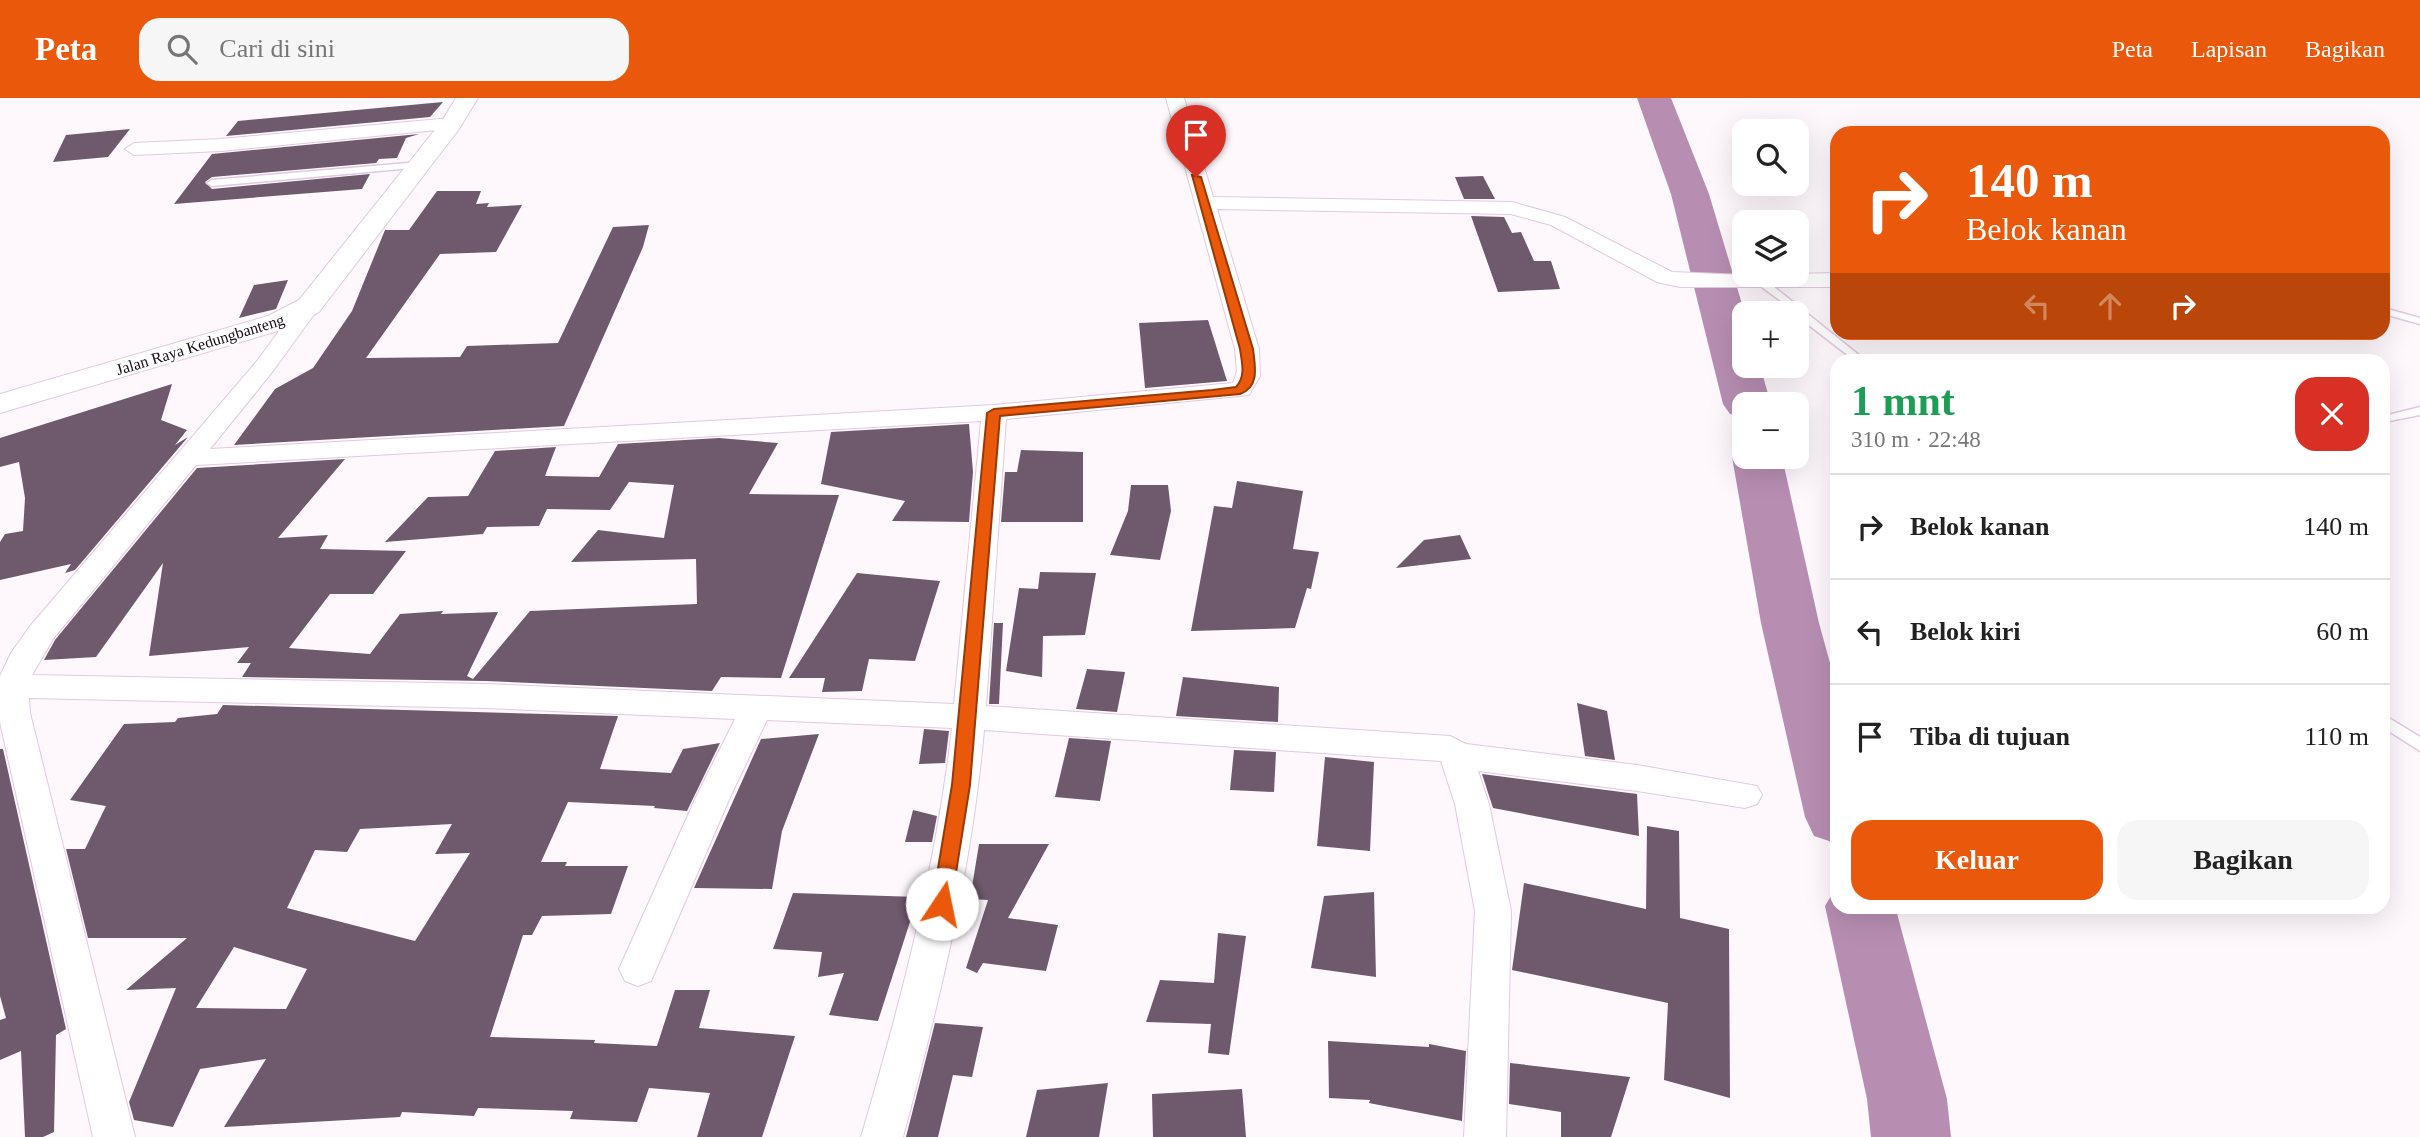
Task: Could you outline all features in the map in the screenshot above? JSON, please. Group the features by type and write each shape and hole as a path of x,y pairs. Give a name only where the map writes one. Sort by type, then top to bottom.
{"street":[{"name":"Jalan Raya Kedungbanteng","path":"0,404 278,322 309,306 420,165 467,98"},
{"path":"186,458 994,413 1240,390 1247,382 1250,371 1247,349 1175,98"},
{"path":"134,149 208,146 451,124"},
{"path":"1203,203 1512,208 1548,217 1665,277 1732,280"},
{"path":"1809,280 1830,280"},
{"path":"114,1137 14,713 12,686 17,669 42,632 265,366 309,306"},
{"path":"882,1137 926,982 952,851 967,717 994,413"},
{"path":"12,686 486,696 967,717 1440,747 1450,750 1457,756 1472,804 1493,911 1485,1137"},
{"path":"638,969 709,806 756,709"},
{"path":"1457,756 1637,778 1745,795"}],"lane":[{"path":"212,183 420,165"},
{"path":"1759,287 1830,338"},
{"path":"2390,313 2420,321"},
{"path":"1832,340 1852,354"},
{"path":"2390,418 2420,411"},
{"path":"2390,725 2420,744"}],"building":[{"path":"443,102 430,117 226,136 238,121"},
{"path":"130,129 108,157 53,162 66,135"},
{"path":"419,134 406,138 397,158 379,159 376,163 212,177 205,182 212,189 370,174 362,189 174,204 212,154"},
{"path":"1483,176 1495,199 1464,199 1455,177"},
{"path":"437,191 481,191 476,204 489,203 487,207 522,205 496,252 440,254 366,358 460,357 467,346 558,343 613,227 649,225 643,247 564,426 234,445 275,389 313,368 352,311 385,230 409,230"},
{"path":"1471,216 1504,217 1512,233 1521,232 1534,261 1551,261 1560,289 1498,292"},
{"path":"288,280 276,309 239,318 254,285"},
{"path":"1208,320 1227,381 1145,388 1139,323"},
{"path":"172,384 161,420 187,430 175,445 188,437 75,570 65,573 71,564 0,580 0,542 5,534 23,531 25,498 19,462 0,467 0,438"},
{"path":"969,424 973,472 969,522 892,521 905,501 821,484 831,432"},
{"path":"719,438 778,443 749,494 839,495 781,678 721,677 712,691 486,681 242,677 251,663 237,663 249,647 149,656 163,563 96,657 44,660 55,640 197,468 345,459 278,538 328,535 320,549 406,551 373,594 330,594 289,648 370,654 400,614 443,611 441,614 498,612 467,676 473,679 530,611 697,604 696,559 571,562 598,530 664,538 674,485 629,482 610,510 547,509 539,526 487,527 483,534 385,542 428,497 468,496 495,451 556,447 545,476 599,477 618,444"},
{"path":"1021,450 1083,452 1083,522 1001,522 1005,472 1017,472"},
{"path":"1237,481 1303,491 1293,549 1319,552 1311,589 1307,588 1295,628 1191,631 1214,506 1232,508"},
{"path":"1131,485 1168,485 1171,511 1160,560 1110,555 1128,511"},
{"path":"1460,535 1471,559 1396,568 1424,540"},
{"path":"1040,572 1096,573 1085,635 1043,636 1042,677 1006,671 1019,588 1038,589"},
{"path":"857,573 940,581 915,661 869,659 862,691 822,692 825,678 789,678"},
{"path":"994,623 1003,623 999,704 989,704"},
{"path":"1087,669 1125,672 1117,712 1076,709"},
{"path":"1183,677 1279,687 1278,722 1176,716"},
{"path":"1577,703 1607,711 1615,760 1585,756"},
{"path":"223,705 618,716 600,769 671,773 683,749 720,743 687,811 654,808 655,806 568,802 541,862 567,862 565,866 628,866 611,914 542,916 532,935 523,935 490,1037 595,1040 594,1043 657,1046 675,990 710,990 699,1028 795,1036 762,1137 697,1137 710,1093 649,1088 637,1122 570,1119 573,1111 478,1108 474,1116 402,1112 400,1117 224,1127 266,1059 200,1069 173,1127 134,1120 129,1102 176,988 126,990 187,938 88,938 66,849 85,849 106,806 70,800 124,724 175,722 178,718 217,714","holes":["452,824 435,854 470,853 415,941 287,908 315,850 347,852 360,829","234,947 307,969 286,1009 196,1008"]},
{"path":"924,729 949,731 945,763 919,764"},
{"path":"819,734 782,831 772,889 694,888 761,739"},
{"path":"1069,738 1111,741 1100,801 1055,797"},
{"path":"0,749 3,749 66,1029 56,1035 54,1132 43,1137 25,1137 21,1051 0,1060 0,1020 6,1018 0,996"},
{"path":"1234,750 1276,752 1274,792 1230,790"},
{"path":"1325,757 1374,762 1370,851 1317,846"},
{"path":"1482,774 1637,794 1639,836 1493,808"},
{"path":"913,810 937,816 932,842 905,842"},
{"path":"1647,826 1679,831 1680,918 1729,929 1730,1098 1664,1080 1668,1003 1512,970 1524,883 1646,909"},
{"path":"979,844 1049,844 1008,918 1058,925 1046,971 983,963 977,973 966,968 988,900 970,899"},
{"path":"1374,892 1376,977 1311,968 1324,896"},
{"path":"793,893 918,897 878,1021 829,1015 844,973 818,977 822,952 773,949"},
{"path":"1218,933 1246,936 1229,1055 1208,1053 1211,1024 1146,1022 1160,980 1214,983"},
{"path":"935,1023 983,1027 972,1077 953,1075 938,1137 906,1137"},
{"path":"1328,1041 1429,1047 1429,1044 1466,1051 1462,1121 1369,1103 1370,1100 1329,1098"},
{"path":"1510,1063 1630,1077 1611,1137 1561,1137 1561,1112 1509,1104"},
{"path":"1108,1083 1099,1137 1026,1137 1037,1090"},
{"path":"1242,1089 1246,1137 1153,1137 1152,1094"}],"waterway":[{"path":"1654,98 1690,194 1744,392"},
{"path":"1759,469 1790,623 1830,785"},
{"path":"1862,914 1907,1099 1911,1137"}],"route":[{"path":"942,904 961,785 994,413 1212,394 1240,390 1247,382 1250,371 1247,349 1196,177"}]}
